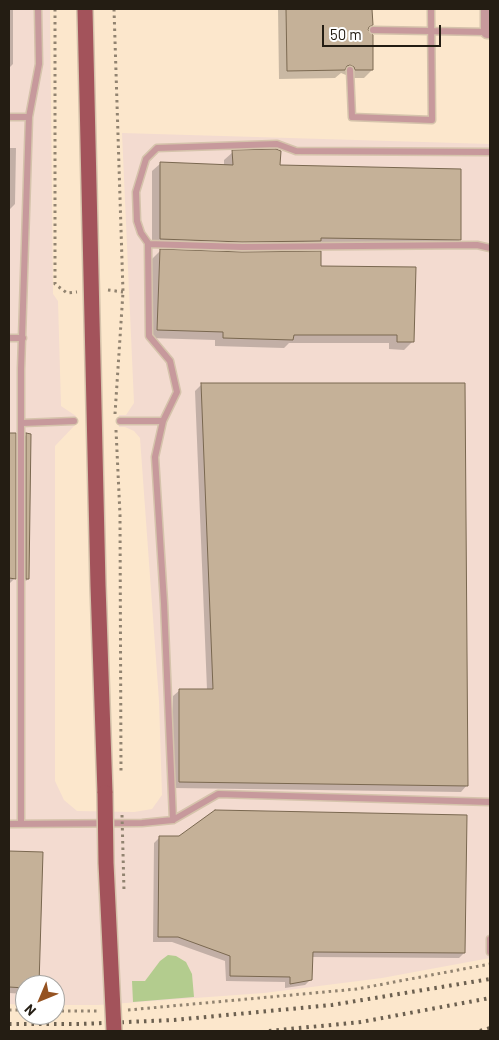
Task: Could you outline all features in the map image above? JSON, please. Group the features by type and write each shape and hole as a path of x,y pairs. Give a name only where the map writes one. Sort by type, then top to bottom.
{"main road":[{"path":"85,9 98,585 106,863 114,1031"}],"street":[{"path":"486,9 488,32"}],"lane":[{"path":"21,824 21,369 29,117 39,64 38,9"},
{"path":"350,70 352,117 432,120 431,9"},
{"path":"373,30 488,32"},
{"path":"9,117 29,117"},
{"path":"172,820 164,603 155,458 163,420 177,392 170,361 149,336 148,244 141,233 137,221 136,192 146,159 157,148 277,144 296,151 490,152"},
{"path":"148,244 242,247 478,245 490,248"},
{"path":"9,338 23,338"},
{"path":"118,420 163,420"},
{"path":"22,423 74,421"},
{"path":"9,824 142,823 172,820 218,794 490,802"},
{"path":"490,939 490,952"}],"path":[{"path":"55,9 55,284 67,293 79,292"},
{"path":"114,9 123,292 118,420"},
{"path":"108,290 123,292"},
{"path":"116,428 120,514 121,776"},
{"path":"120,1011 357,989 490,964"},
{"path":"65,1011 101,1011"}],"shaded area":[{"path":"9,9 50,9 53,294 58,301 61,406 76,416 75,425 55,446 55,781 64,800 77,811 134,812 152,809 162,795 159,701 140,438 134,431 125,427 119,427 119,415 126,415 134,403 122,133 490,144 490,958 382,978 264,993 98,1005 65,1005 65,975 15,975 15,1004 9,1004"}],"green space":[{"path":"168,955 176,956 186,962 192,974 194,997 133,1002 132,981 145,981 160,961"}],"building":[{"path":"286,9 372,9 373,25 368,30 373,35 373,70 355,70 350,65 345,70 287,71"},
{"path":"276,149 281,151 280,165 461,169 461,240 321,238 321,241 242,242 160,239 160,162 233,165 232,150"},
{"path":"160,249 242,252 321,251 321,266 416,267 414,342 397,342 397,335 294,335 293,340 223,338 223,332 157,330"},
{"path":"201,383 465,383 468,786 179,782 179,689 213,689"},
{"path":"9,433 16,433 16,579 9,578"},
{"path":"26,433 31,434 29,579 26,579"},
{"path":"215,810 467,815 465,953 313,952 312,980 290,984 290,977 230,976 230,956 178,937 158,937 159,836 179,836"},
{"path":"9,851 43,852 39,975 15,975 15,987 9,987"}],"railway":[{"path":"9,1024 81,1024 174,1020 332,1005 490,979"},
{"path":"269,1031 361,1022 490,998"},
{"path":"480,1031 490,1028"}]}
